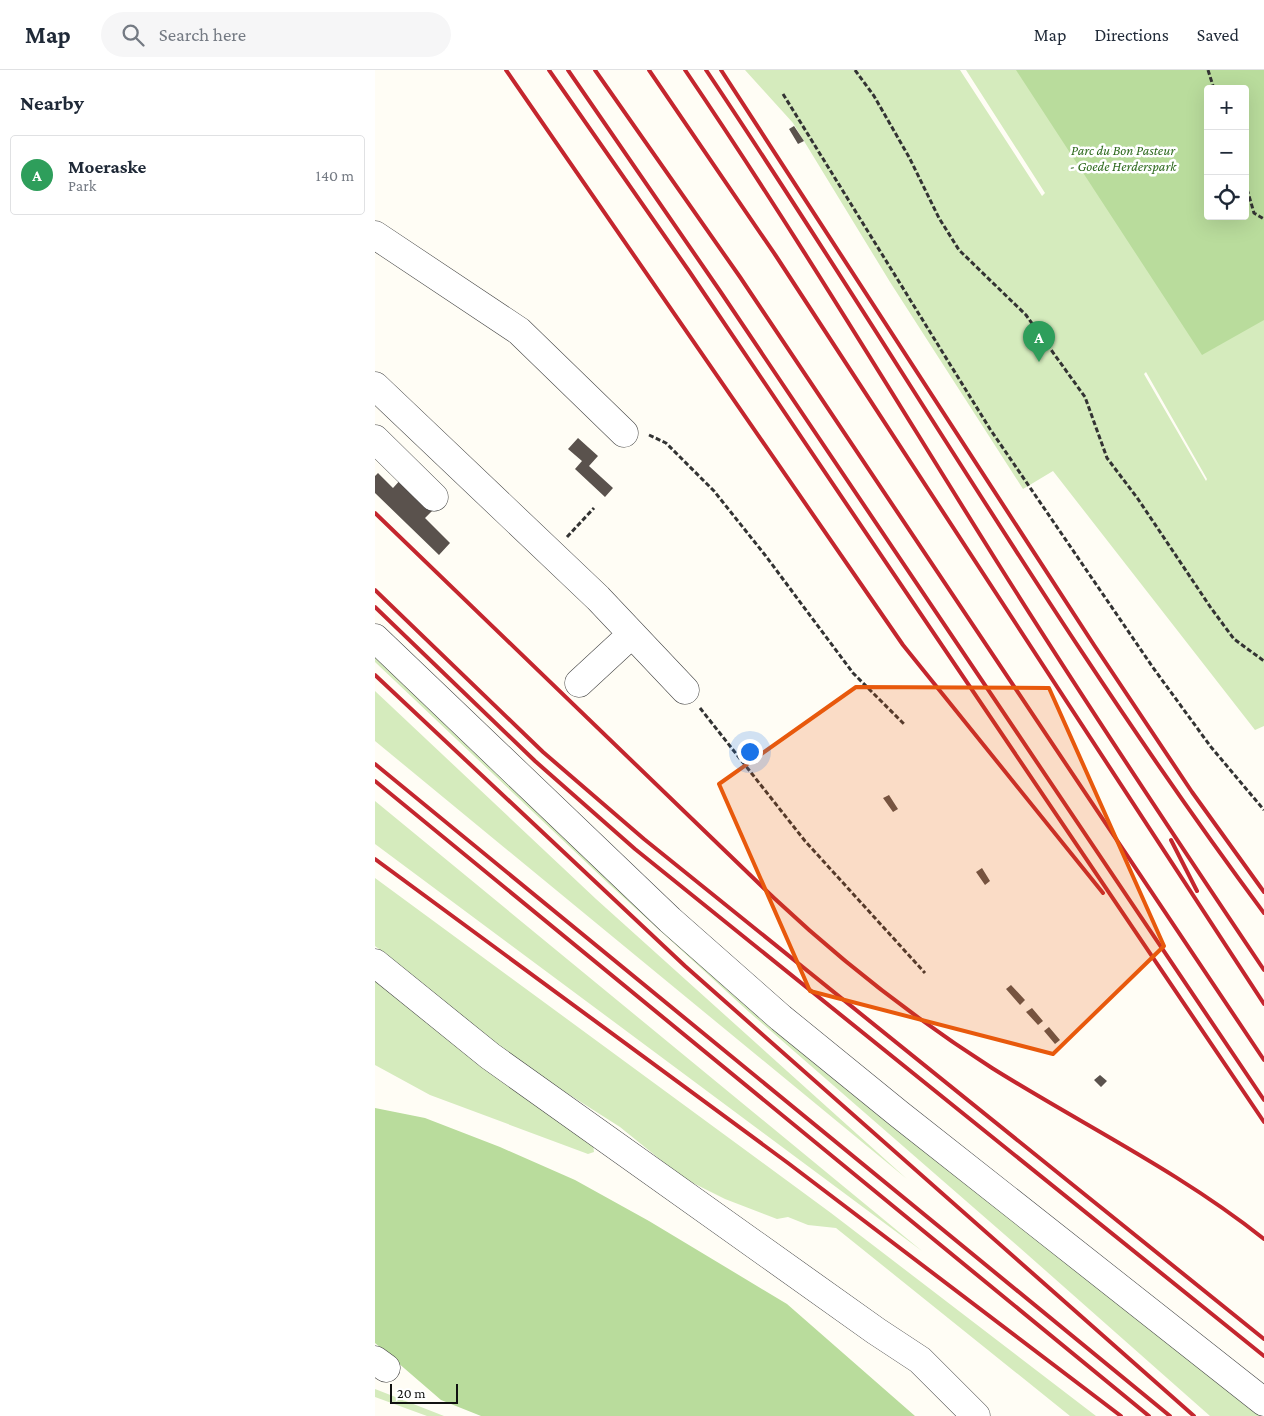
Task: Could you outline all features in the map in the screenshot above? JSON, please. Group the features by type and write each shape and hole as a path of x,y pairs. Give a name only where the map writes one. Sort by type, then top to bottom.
{"lane":[{"path":"375,235 519,331 624,434"},
{"path":"375,386 552,554 685,690"},
{"path":"375,439 434,497"},
{"path":"579,683 632,634"},
{"path":"375,638 657,907 752,993 906,1120 1264,1402"},
{"path":"375,963 490,1056 919,1360 976,1416"}],"path":[{"path":"855,70 875,96 909,157 939,218 959,250 1026,315 1085,397 1107,458 1138,499 1234,639 1264,661"},
{"path":"1208,70 1213,85"},
{"path":"783,94 990,429 1154,669 1211,746 1264,810"},
{"path":"1249,195 1254,212 1264,219"},
{"path":"624,434 635,430 666,443 715,491 853,673 905,725"},
{"path":"552,554 594,508"},
{"path":"685,690 805,841 925,973"}],"highlighted area":[{"path":"856,687 1049,688 1164,946 1053,1054 810,991 719,784"}],"green space":[{"name":"Parc du Bon Pasteur - Goede Herderspark","path":"745,70 960,70 1042,196 1045,193 966,70 1264,70 1264,726 1255,730 1053,471 1023,489 890,282 793,123","holes":["1146,372 1207,479 1206,481 1144,374"]},
{"name":"Parc du Bon Pasteur - Goede Herderspark","path":"1016,70 1264,70 1264,320 1202,355"},
{"path":"375,654 731,993 1264,1416 1210,1416 749,1012 609,884 375,662"},
{"path":"375,691 596,899 907,1179 375,741"},
{"path":"375,801 922,1251 375,844"},
{"path":"375,878 831,1213 1096,1416 1070,1416 836,1228 808,1225 788,1217 777,1219 725,1199 683,1178 620,1127 529,1069 460,1017 426,986 375,946"},
{"path":"375,978 486,1070 582,1136 593,1145 594,1152 588,1154 430,1095 375,1065"},
{"path":"375,1108 425,1118 500,1147 575,1180 649,1221 787,1304 915,1416 481,1416 441,1400 375,1343"},
{"path":"375,1389 444,1416 427,1416 375,1397"}],"building":[{"path":"794,126 804,141 798,144 789,129"},
{"path":"578,438 598,456 589,466 613,488 605,497 575,469 582,461 568,449"},
{"path":"378,473 393,488 403,477 435,508 425,518 450,543 439,555 375,493 375,476"},
{"path":"889,795 898,809 893,812 883,798"},
{"path":"982,868 990,881 985,885 976,872"},
{"path":"1011,985 1025,1000 1020,1005 1006,989"},
{"path":"1032,1008 1043,1021 1038,1025 1026,1012"},
{"path":"1049,1027 1060,1040 1055,1044 1044,1031"},
{"path":"1100,1075 1107,1081 1101,1087 1094,1080"}],"railway":[{"path":"506,70 903,645 1103,893"},
{"path":"549,70 689,271 1264,1122"},
{"path":"568,70 720,291 1264,1100"},
{"path":"595,70 740,277 1264,1060"},
{"path":"649,70 776,256 1264,1004"},
{"path":"685,70 805,254 1064,667 1264,970"},
{"path":"706,70 1118,707 1264,913"},
{"path":"721,70 1094,645 1192,792 1264,892"},
{"path":"375,513 774,898 852,967 963,1049 1026,1089 1165,1170 1264,1239"},
{"path":"375,590 543,752 644,839 1264,1339"},
{"path":"375,607 535,761 635,849 1264,1356"},
{"path":"375,675 685,966 1194,1416"},
{"path":"375,764 1170,1416"},
{"path":"375,781 1149,1416"},
{"path":"1171,840 1197,891"},
{"path":"375,859 788,1163 1121,1416"}],"place":[{"name":"Moeraske","path":"1039,362"}]}
